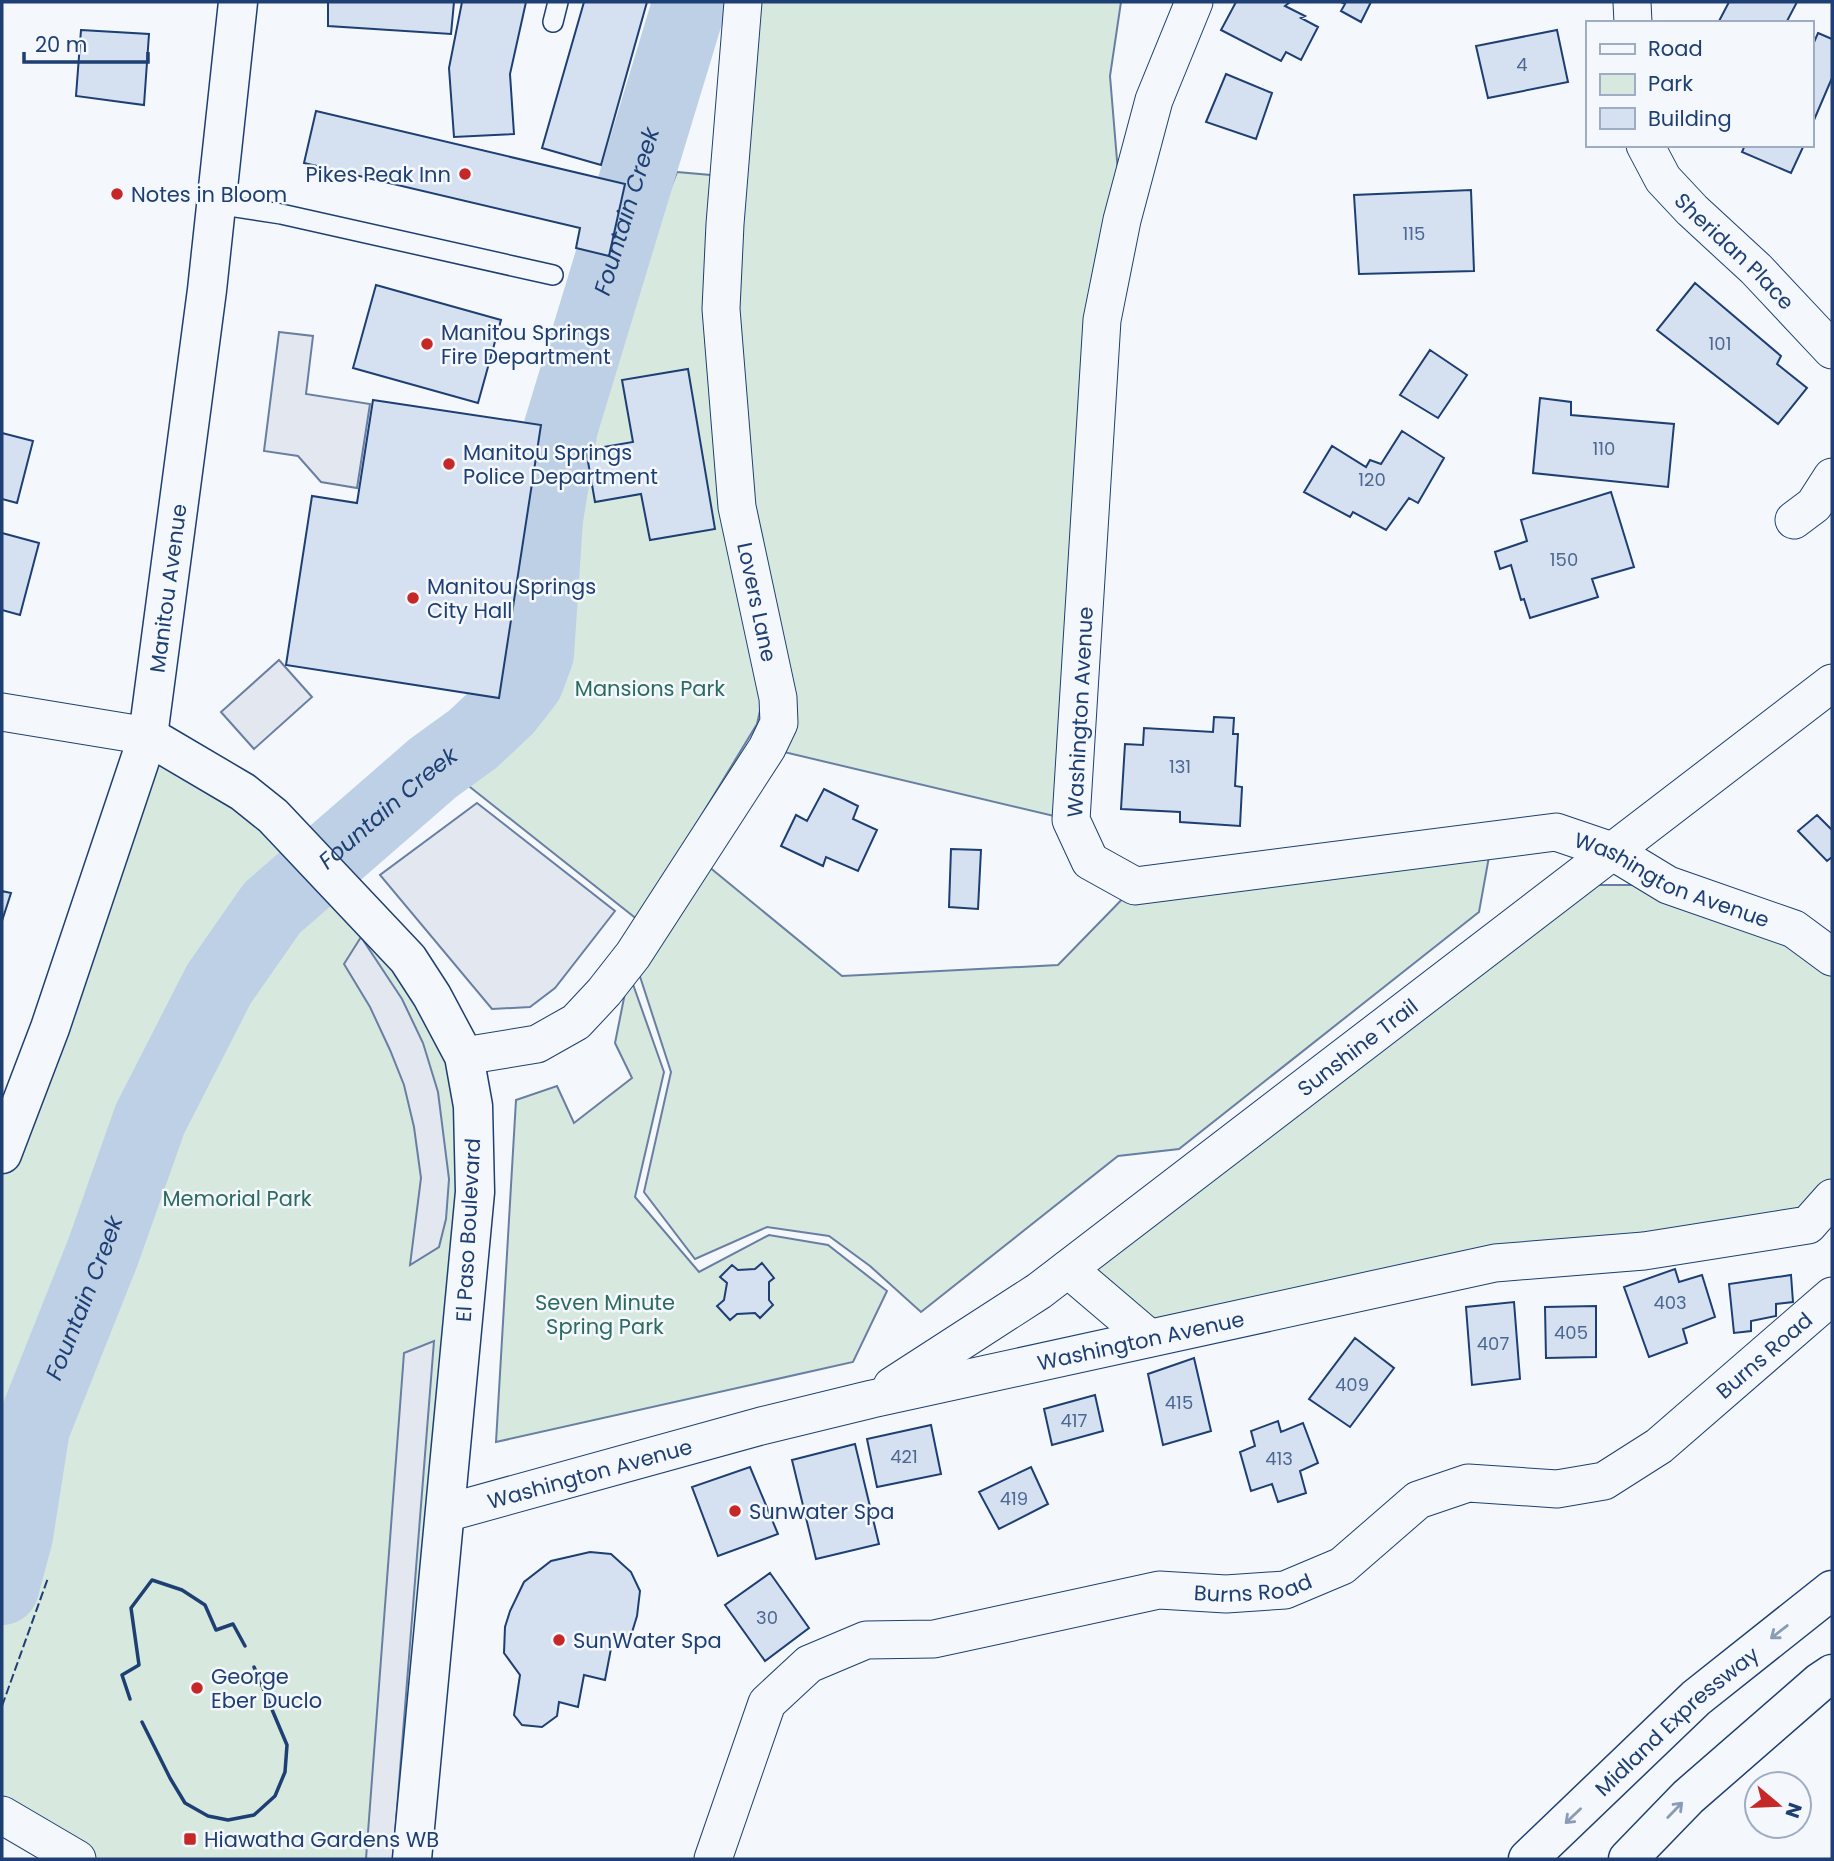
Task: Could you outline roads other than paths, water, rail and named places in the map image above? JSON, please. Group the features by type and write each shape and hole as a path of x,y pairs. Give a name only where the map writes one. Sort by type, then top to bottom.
{"main road":[{"name":"Manitou Avenue","path":"2,1154 50,1028 148,736 186,461 238,2"},
{"name":"El Paso Boulevard","path":"148,736 243,792 274,816 408,959 432,996 464,1056 473,1106 475,1192 412,1859"},
{"name":"Midland Expressway","path":"1528,1859 1696,1698 1832,1590"},
{"path":"1628,1859 1688,1797 1832,1674"}],"street":[{"name":"Lovers Lane","path":"464,1056 537,1044 576,1023 633,955 767,748 779,723 778,698 737,507 722,309 725,224 743,2"},
{"name":"Washington Avenue","path":"1194,2 1154,100 1122,220 1102,320 1071,820 1090,861 1135,886 1556,832 1612,851 1668,885 1794,929 1832,957"},
{"path":"1632,2 1633,21"},
{"name":"Sheridan Place","path":"1646,147 1663,179 1692,210 1756,269 1832,350"},
{"path":"1794,520 1814,505 1832,477"},
{"name":"Sunshine Trail","path":"872,1399 1068,1269 1832,683"},
{"path":"2,712 148,736"},
{"name":"Washington Avenue","path":"446,1513 761,1426 872,1399 1495,1263 1644,1251 1808,1225 1832,1198"},
{"path":"1068,1269 1149,1338"},
{"name":"Burns Road","path":"713,1859 767,1703 809,1664 866,1640 934,1639 1159,1590 1226,1594 1285,1590 1342,1566 1418,1500 1455,1487 1468,1483 1557,1489 1604,1481 1659,1446 1832,1296"},
{"path":"2,1815 77,1859"}],"lane":[{"path":"553,22 558,2"},
{"path":"216,204 281,214 554,275"}],"waterway":[{"name":"Fountain Creek","path":"2,1588 16,1536 33,1428 103,1252 150,1119 219,984 272,908 433,768 473,739 506,708 527,681 537,654 546,519 561,427 690,2"}],"place":[{"name":"Pikes Peak Inn","path":"465,174"},
{"name":"Notes in Bloom","path":"117,194"},
{"name":"Manitou Springs Fire Department","path":"427,344"},
{"name":"Manitou Springs Police Department","path":"449,464"},
{"name":"Manitou Springs City Hall","path":"413,598"},
{"name":"Sunwater Spa","path":"735,1511"},
{"name":"SunWater Spa","path":"559,1640"},
{"name":"George Eber Duclo","path":"197,1688"},
{"name":"Hiawatha Gardens WB","path":"190,1839"}],"park label":[{"name":"Mansions Park","path":"650,688"},
{"name":"Memorial Park","path":"237,1198"},
{"name":"Seven Minute Spring Park","path":"605,1314"}]}
